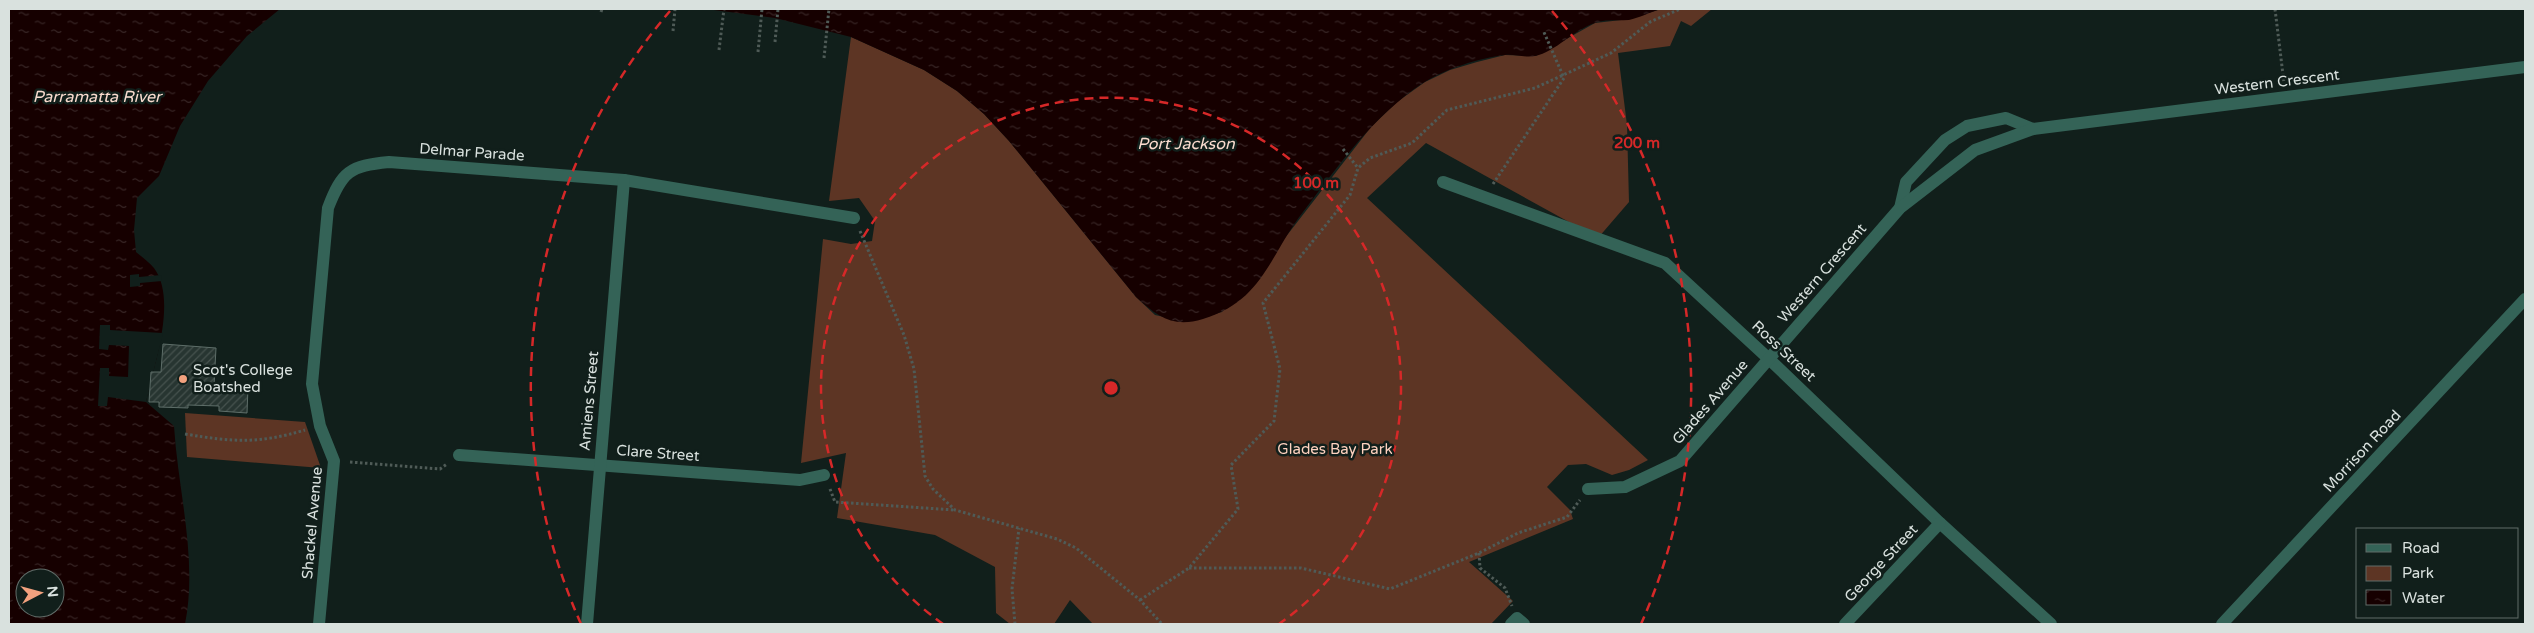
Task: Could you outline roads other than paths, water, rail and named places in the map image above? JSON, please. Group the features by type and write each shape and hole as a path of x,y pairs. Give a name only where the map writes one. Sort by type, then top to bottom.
{"street":[{"name":"Western Crescent","path":"1769,359 1900,208 1975,150 2033,129 2525,67"},
{"name":"Western Crescent","path":"1900,208 1906,182 1944,140 1967,126 2006,118 2033,129"},
{"name":"Delmar Parade","path":"320,426 312,384 328,208 336,185 348,172 364,165 389,162 624,180 854,218"},
{"name":"Amiens Street","path":"587,624 624,180"},
{"name":"Ross Street","path":"1443,182 1665,263 1769,359 1940,523 2051,624"},
{"name":"Morrison Road","path":"2222,624 2525,299"},
{"name":"Glades Avenue","path":"1588,489 1625,487 1680,461 1769,359"},
{"name":"Shackel Avenue","path":"319,624 334,461 320,426"},
{"name":"Clare Street","path":"459,455 800,480 824,475"},
{"name":"George Street","path":"1845,624 1940,523"}],"water":[{"name":"Parramatta River","path":"9,9 280,9 247,36 208,81 180,126 159,176 137,198 134,230 136,252 154,268 161,282 164,298 162,334 146,402 174,426 188,550 188,600 185,624 9,624"},
{"name":"Port Jackson","path":"706,9 1661,9 1629,20 1595,23 1580,30 1542,54 1535,56 1505,55 1484,59 1462,65 1423,83 1388,110 1358,142 1291,228 1263,275 1252,289 1239,301 1223,311 1203,319 1183,322 1166,319 1136,297 1009,141 984,114 957,91 924,70 851,37 775,18"}],"place":[{"name":"Scot's College Boatshed","path":"183,379"}],"park label":[{"name":"Glades Bay Park","path":"1335,449"}]}
